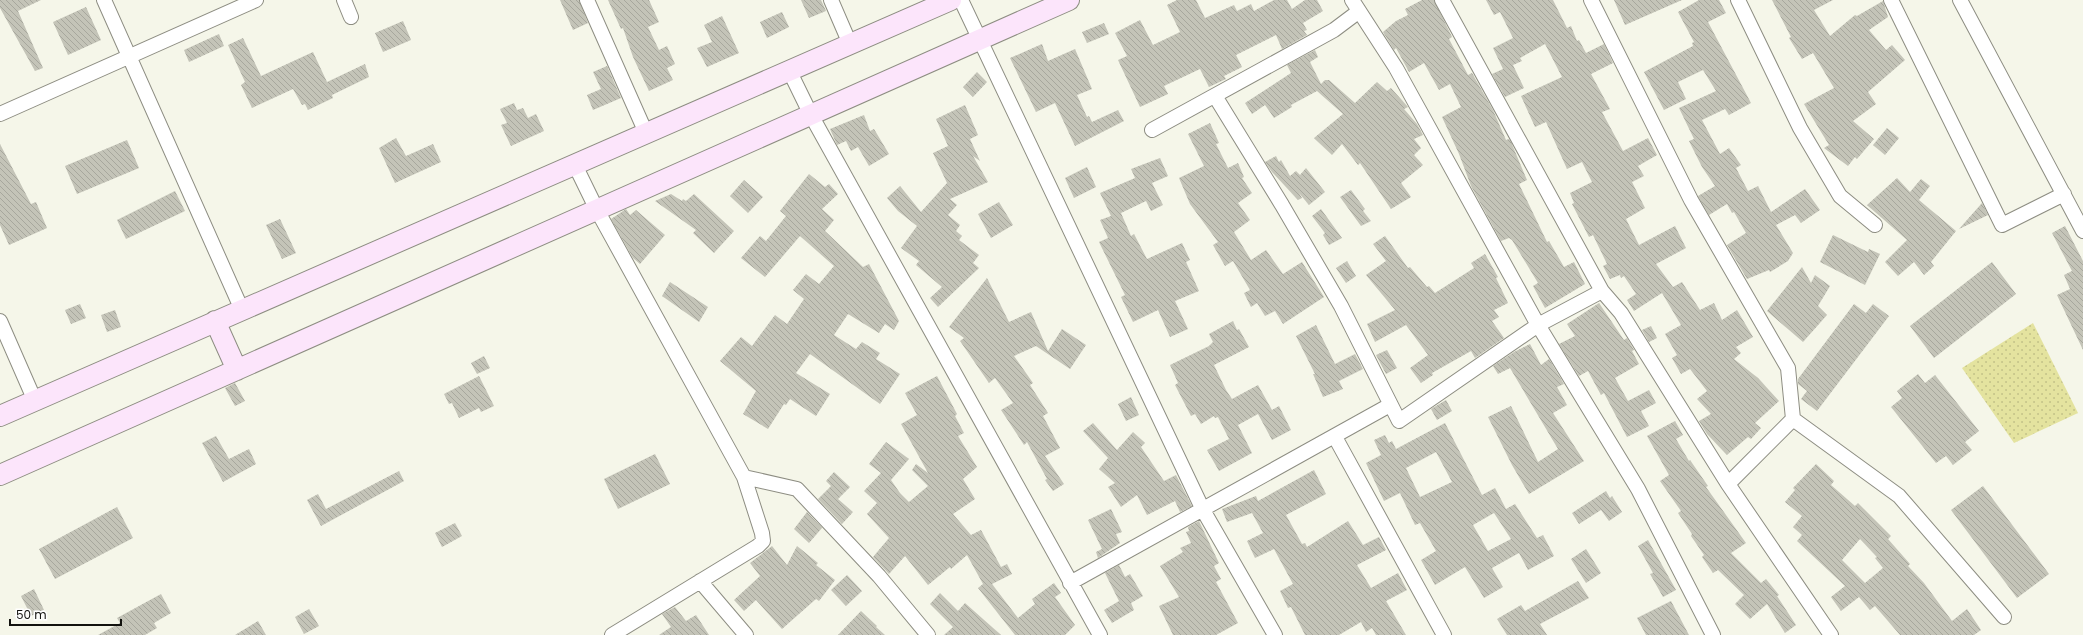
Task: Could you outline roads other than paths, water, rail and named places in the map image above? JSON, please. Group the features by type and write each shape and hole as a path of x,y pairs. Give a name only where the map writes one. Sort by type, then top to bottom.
{"main road":[{"path":"0,416 952,0"},
{"path":"0,475 1069,0"},
{"path":"216,321 237,370"}],"street":[{"path":"104,0 242,310"},
{"path":"0,114 256,0"},
{"path":"344,0 351,17"},
{"path":"587,0 646,133"},
{"path":"831,0 850,44"},
{"path":"961,0 1203,510 1275,635"},
{"path":"1442,0 1602,291 1621,313 1728,484 1831,635"},
{"path":"1591,0 1691,200 1788,368 1793,420 1899,496 2004,617"},
{"path":"1738,0 1800,128 1840,196 1875,225"},
{"path":"1891,0 2002,225 2064,194"},
{"path":"1960,0 2083,231"},
{"path":"1152,130 1334,30 1355,6 1396,68 1538,325 1638,489 1714,635"},
{"path":"789,70 811,115 1100,635"},
{"path":"1215,96 1282,205 1341,306 1399,421 1538,325 1602,291"},
{"path":"575,164 597,210 744,477 762,533 763,541 758,546 612,635"},
{"path":"0,321 35,400"},
{"path":"1070,583 1335,437 1390,405"},
{"path":"1728,484 1793,420"},
{"path":"1335,437 1444,635"},
{"path":"744,477 797,489 879,576 928,635"},
{"path":"700,581 746,635"}]}
